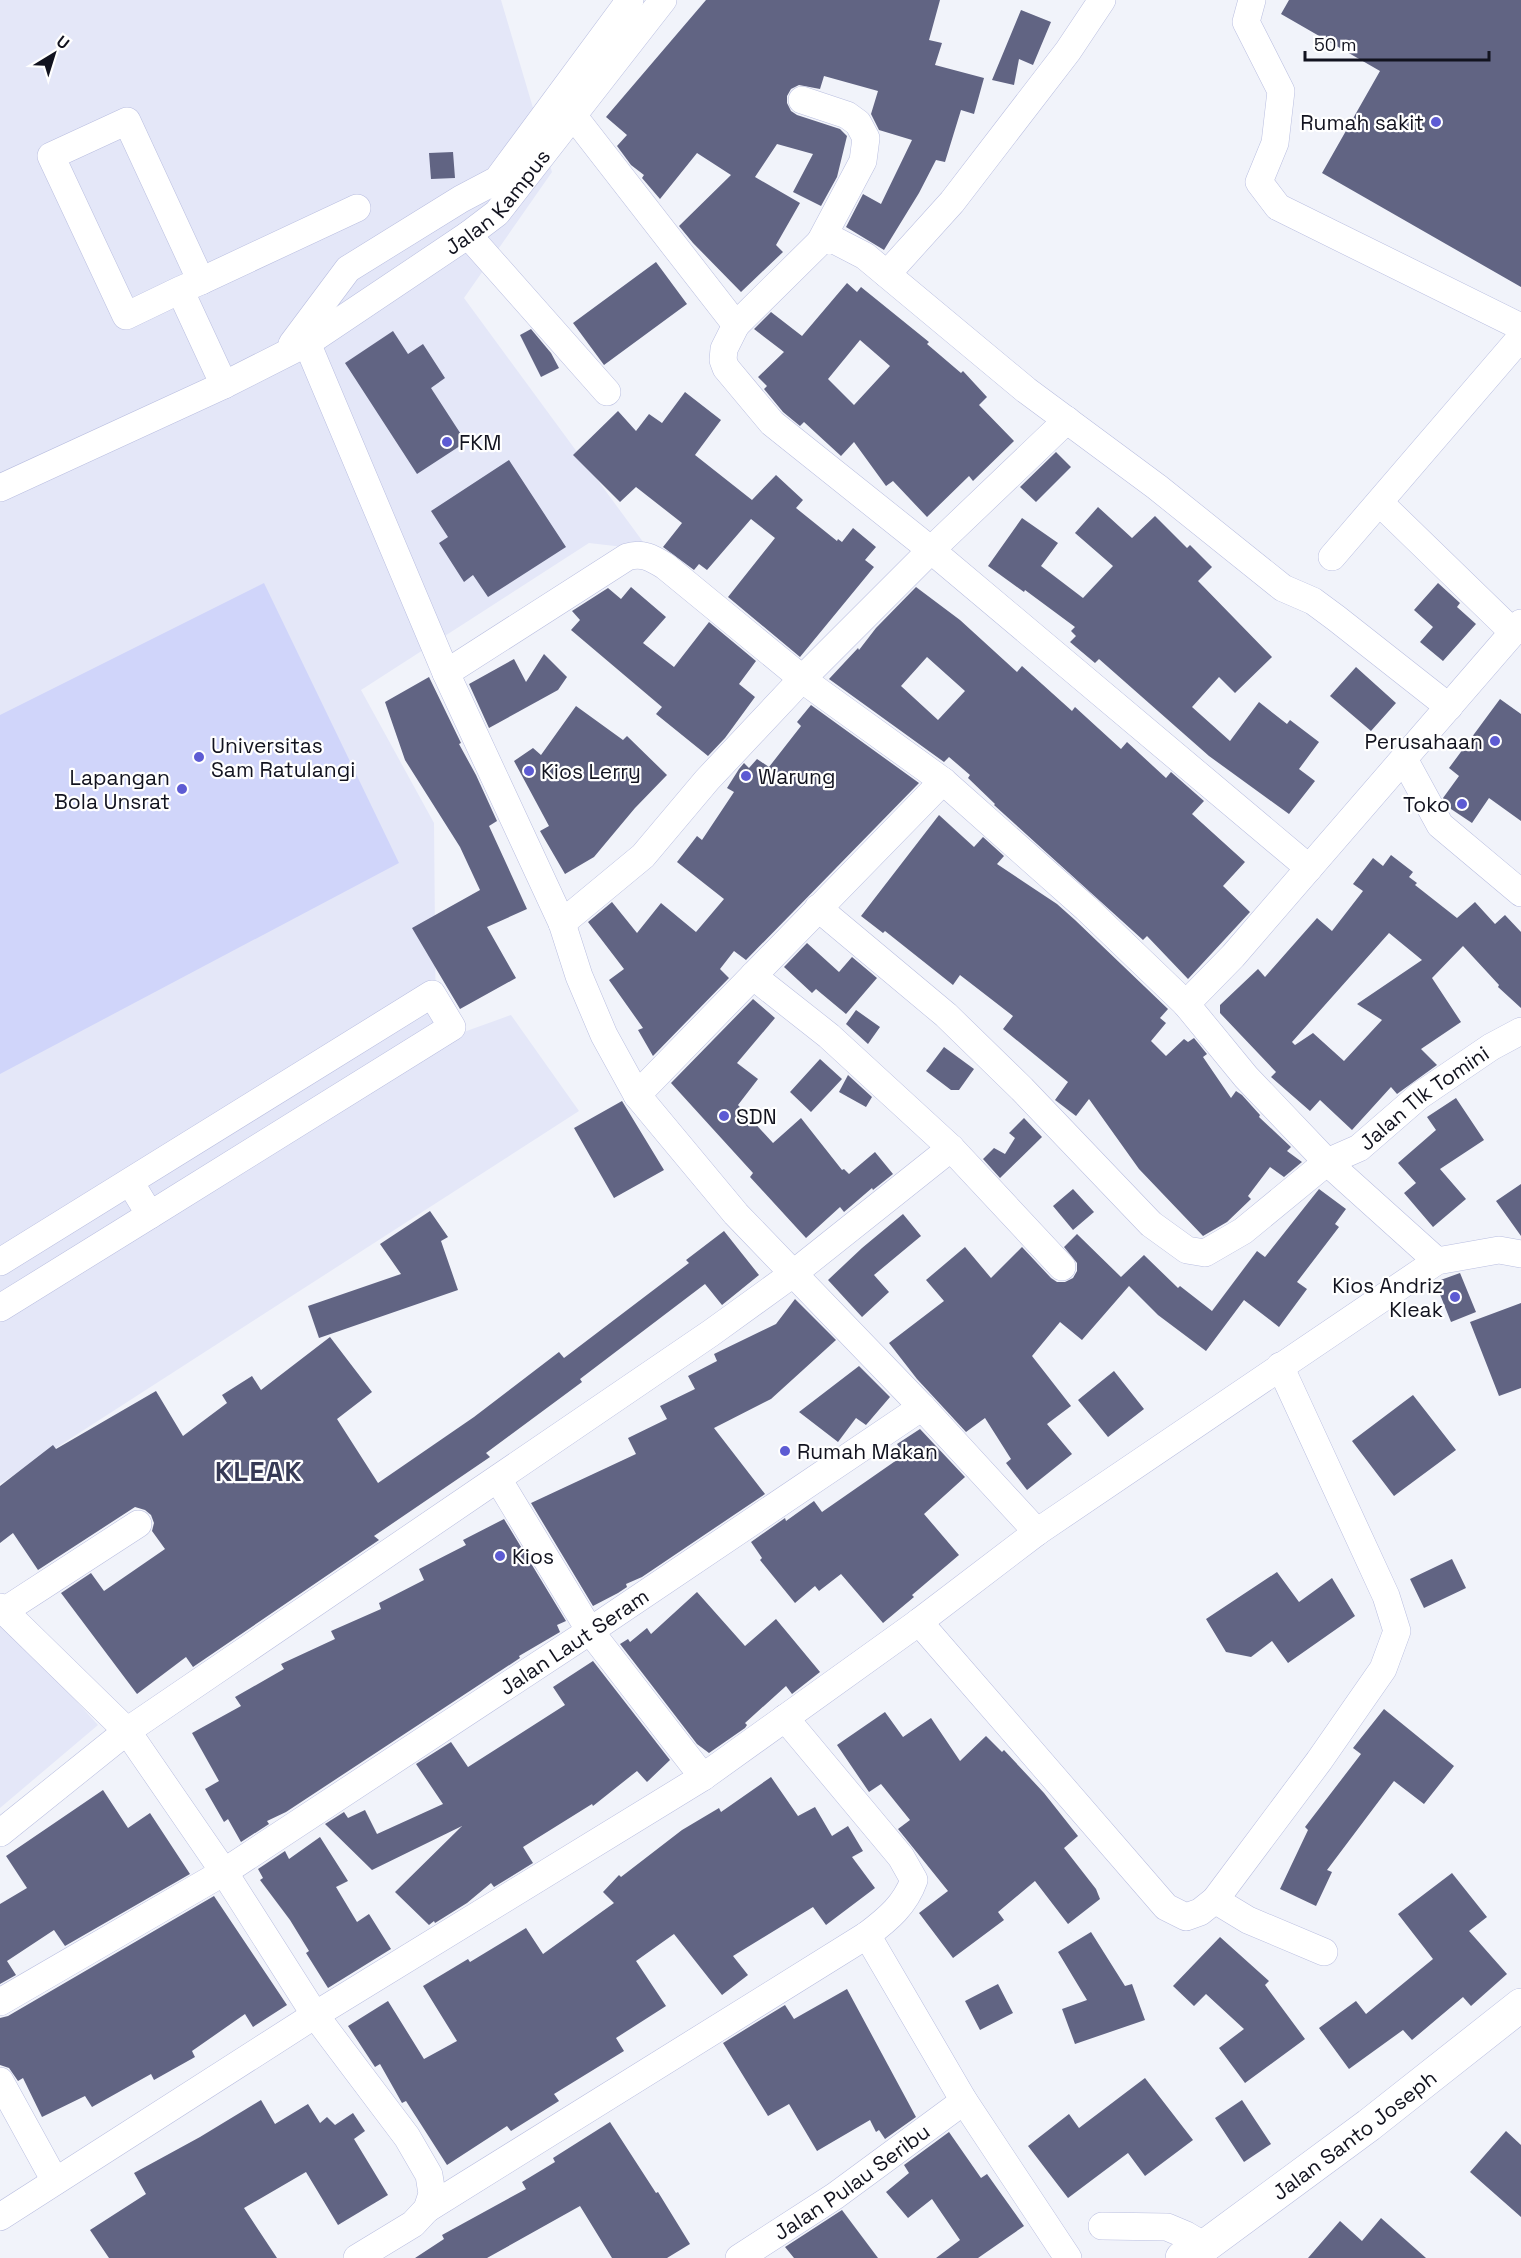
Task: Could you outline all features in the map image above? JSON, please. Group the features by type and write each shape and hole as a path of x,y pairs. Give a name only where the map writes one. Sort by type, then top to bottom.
{"main road":[{"name":"Jalan Santo Joseph","path":"1193,2252 1369,2125 1521,2005"}],"street":[{"name":"Jalan Kampus","path":"0,488 295,349 468,235 497,213 663,0"},
{"path":"887,274 952,202 1068,51 1102,0"},
{"path":"1252,0 1246,22 1281,91 1275,142 1258,182 1278,207 1521,327"},
{"name":"Jalan Kampus","path":"295,349 348,269 461,199 497,180 618,4"},
{"path":"802,100 847,115 858,123 866,138 863,161 820,242 736,326 724,349 723,360 726,368 772,423 931,550 1309,868"},
{"path":"572,114 736,326"},
{"path":"224,384 191,285 126,122 51,156 126,316 191,285 357,208"},
{"path":"468,235 607,392"},
{"path":"820,242 828,239 836,241 865,256 1026,390 1157,487 1283,588 1321,607 1449,707"},
{"path":"1332,557 1521,337"},
{"path":"295,349 562,922 579,976 600,1025 638,1095 736,1214 922,1407 1037,1532"},
{"path":"562,922 643,856 707,780 802,679 931,550 1067,420"},
{"path":"1186,1004 1233,956 1517,627 1380,503"},
{"path":"446,673 627,557 647,556 665,566 802,679 943,781 1086,908 1186,1004 1246,1077 1327,1162 1437,1261"},
{"path":"1404,759 1440,825 1521,893"},
{"path":"638,1095 943,781"},
{"name":"Jalan Tlk Tomini","path":"818,908 946,1016 1022,1089 1151,1224 1187,1250 1205,1253 1243,1231 1327,1162 1359,1148 1419,1096 1491,1047 1521,1031"},
{"path":"753,976 829,1036 951,1148 1062,1267"},
{"path":"0,1262 432,994 452,1027 0,1308"},
{"path":"284,1086 304,1119"},
{"path":"0,1833 126,1731 711,1333 794,1273 951,1148"},
{"path":"130,1182 150,1215"},
{"path":"0,2217 315,2015 703,1778 919,1622 1037,1532 1437,1261 1499,1250 1521,1254"},
{"path":"919,1622 1167,1907 1186,1917 1200,1912 1215,1900 1383,1669 1397,1631 1386,1596 1280,1366"},
{"name":"Jalan Laut Seram","path":"0,2002 224,1872 590,1631 922,1407"},
{"path":"498,1479 590,1631 703,1778"},
{"path":"138,1524 2,1609 126,1731 224,1872 315,2015 407,2138 429,2175 432,2194 427,2209"},
{"path":"357,2258 413,2224 427,2209 867,1935 893,1914 908,1896 914,1880 901,1857 785,1718"},
{"path":"1215,1900 1248,1920 1324,1952"},
{"path":"867,1935 964,2101 1068,2258"},
{"path":"0,2081 55,2181"},
{"name":"Jalan Pulau Seribu","path":"739,2258 835,2196 964,2101"},
{"path":"1102,2226 1167,2227 1186,2235 1193,2252"}],"shaded area":[{"name":"Universitas Sam Ratulangi","path":"0,0 501,0 552,172 464,298 649,550 589,543 361,690 434,823 436,1042 511,1015 579,1111 0,1484"},
{"name":"Lapangan Bola Unsrat","path":"264,583 399,863 0,1074 0,715"},
{"path":"0,1617 98,1725 0,1808"}],"building":[{"path":"706,0 940,0 929,40 942,43 935,65 984,78 974,114 961,110 945,162 936,160 884,250 846,227 863,194 881,204 912,140 879,130 871,114 878,91 824,76 820,89 799,85 791,89 787,96 787,103 791,111 840,129 847,136 837,177 821,206 793,192 813,154 777,144 755,177 800,203 776,245 783,252 741,292 679,226 731,175 697,153 660,199 642,178 644,175 631,165 617,146 627,135 606,117"},
{"name":"Rumah sakit","path":"1289,0 1521,0 1521,287 1322,173 1380,71 1281,14"},
{"path":"1021,10 1051,22 1033,65 1019,59 1014,85 992,80"},
{"path":"453,152 455,178 431,179 429,153"},
{"path":"656,262 687,304 604,365 573,323"},
{"path":"847,283 857,292 861,287 929,342 927,344 961,373 963,371 987,397 979,405 1014,441 973,481 969,476 927,517 893,481 886,486 854,442 841,456 804,422 800,426 783,412 764,389 767,386 758,377 784,352 754,329 771,312 802,336","holes":["860,340 890,366 854,405 828,379"]},
{"path":"531,329 551,353 559,368 541,377 520,335"},
{"path":"393,331 408,354 423,344 445,378 431,388 466,442 417,474 345,363"},
{"path":"685,392 721,420 695,455 752,500 776,475 803,500 796,508 837,541 838,539 842,542 853,528 876,547 865,560 874,567 800,657 728,597 775,538 751,519 707,570 699,564 694,570 663,547 682,523 636,487 620,502 573,455 618,411 636,431 649,414 662,423"},
{"path":"1056,452 1071,467 1036,502 1020,487"},
{"path":"509,460 566,547 488,597 473,575 464,582 439,543 448,537 431,511"},
{"path":"1098,507 1132,538 1155,516 1187,548 1190,545 1212,567 1198,581 1272,657 1235,693 1219,677 1192,707 1230,741 1259,702 1287,724 1290,720 1319,742 1299,769 1315,781 1289,814 1209,756 1099,659 1095,663 1070,642 1076,636 1071,631 1075,627 988,566 1022,518 1058,543 1041,566 1083,598 1113,566 1075,533"},
{"path":"1438,583 1460,603 1457,607 1476,624 1443,661 1420,642 1433,627 1414,610"},
{"path":"631,587 666,617 643,643 674,667 709,622 756,661 739,684 755,697 725,738 708,756 656,714 662,707 571,630 580,620 572,611 608,588 621,599"},
{"path":"916,587 960,620 1017,672 1022,666 1072,711 1075,707 1121,749 1127,742 1166,778 1171,772 1204,801 1192,814 1245,862 1223,886 1250,912 1188,979 1147,936 1143,940 994,805 968,778 970,775 949,757 944,762 829,679 858,648 859,650 876,628","holes":["927,657 965,691 938,720 901,686"]},
{"path":"544,654 567,677 558,690 489,728 469,684 514,659 526,682"},
{"path":"1356,667 1396,703 1371,731 1330,696"},
{"path":"429,677 497,821 489,826 527,909 487,927 516,978 460,1009 412,928 480,890 460,847 405,760 385,702"},
{"name":"Perusahaan","path":"1500,699 1521,714 1521,821 1489,798 1472,823 1448,807 1443,798 1459,776 1449,768"},
{"path":"811,705 919,783 746,960 734,951 720,969 729,978 653,1056 638,1030 643,1028 609,980 624,969 588,922 612,902 637,933 661,903 696,932 724,899 677,862 697,836 702,840 734,792 727,788 744,763 749,768 757,759 769,767 801,726 797,722"},
{"path":"576,706 623,740 627,736 667,775 635,808 594,857 565,874 540,831 549,826 514,761 533,748 541,755"},
{"path":"939,815 974,847 983,837 1004,856 997,864 1057,904 1075,920 1168,1009 1160,1018 1166,1023 1151,1041 1166,1056 1184,1039 1188,1042 1194,1038 1207,1054 1203,1057 1231,1098 1236,1091 1242,1095 1260,1115 1259,1117 1291,1147 1287,1151 1302,1162 1284,1177 1270,1167 1248,1196 1251,1199 1227,1222 1203,1236 1139,1169 1089,1099 1076,1116 1055,1100 1068,1082 1003,1029 1013,1016 960,975 953,985 885,931 883,933 861,916"},
{"path":"1391,855 1413,872 1409,877 1417,883 1415,885 1457,918 1475,902 1495,924 1505,915 1521,932 1521,1008 1498,987 1499,985 1463,946 1432,978 1461,1022 1421,1049 1437,1065 1397,1094 1391,1087 1352,1130 1320,1100 1310,1111 1271,1077 1276,1072 1220,1013 1220,1005 1258,969 1265,977 1317,918 1332,931 1363,891 1353,884 1373,858 1383,866","holes":["1389,933 1422,960 1357,1004 1382,1020 1344,1061 1313,1033 1295,1045 1292,1042"]},
{"path":"807,943 839,972 852,957 877,978 846,1014 816,989 812,993 784,967"},
{"path":"753,999 775,1018 737,1063 758,1079 738,1105 773,1143 801,1118 842,1170 844,1169 849,1174 875,1152 893,1174 873,1190 872,1188 844,1212 840,1207 806,1238 750,1177 753,1173 671,1083"},
{"path":"856,1010 880,1027 868,1044 846,1024"},
{"path":"944,1047 974,1069 959,1090 951,1090 926,1071"},
{"path":"820,1059 842,1079 811,1112 790,1092"},
{"path":"848,1075 872,1097 866,1107 839,1092"},
{"path":"1456,1098 1484,1140 1440,1169 1466,1199 1433,1227 1404,1193 1416,1183 1398,1163 1436,1130 1427,1117"},
{"path":"622,1101 664,1170 614,1198 574,1128"},
{"path":"1024,1118 1042,1137 1000,1178 983,1159 994,1148 1005,1154 1015,1138 1009,1133"},
{"path":"1521,1184 1521,1236 1496,1201"},
{"path":"1073,1189 1094,1212 1073,1230 1053,1206"},
{"path":"1319,1189 1346,1209 1335,1224 1339,1227 1297,1282 1307,1289 1279,1327 1244,1300 1206,1351 1158,1315 1129,1286 1082,1340 1060,1322 1032,1356 1071,1406 1047,1424 1072,1454 1027,1490 1006,1463 1011,1459 985,1418 966,1432 917,1379 889,1343 944,1301 926,1280 965,1247 991,1278 1022,1247 1051,1278 1057,1282 1065,1282 1073,1278 1077,1271 1077,1263 1064,1247 1077,1234 1121,1277 1144,1255 1178,1288 1180,1286 1212,1311 1257,1251 1265,1257"},
{"path":"430,1211 448,1237 441,1241 458,1290 319,1338 308,1306 401,1274 380,1244"},
{"path":"903,1214 921,1236 874,1275 889,1292 862,1317 828,1280"},
{"path":"724,1231 759,1275 722,1305 705,1284 580,1379 582,1382 486,1453 490,1457 374,1536 379,1540 193,1667 186,1657 137,1694 61,1593 91,1573 104,1591 165,1549 152,1531 154,1523 151,1515 135,1507 38,1570 13,1533 0,1543 0,1486 53,1445 56,1449 156,1391 183,1436 227,1403 222,1395 252,1376 261,1390 330,1337 372,1392 337,1419 378,1483 474,1417 559,1352 564,1358 689,1263 686,1260"},
{"name":"Kios Andriz Kleak","path":"1460,1273 1476,1312 1451,1322 1435,1282"},
{"path":"795,1299 836,1340 771,1399 714,1428 765,1494 642,1577 626,1584 627,1587 618,1593 593,1606 531,1503 636,1454 628,1438 667,1419 660,1406 695,1389 688,1376 717,1361 714,1354 776,1324"},
{"path":"1521,1303 1521,1388 1499,1396 1470,1322"},
{"path":"859,1366 890,1397 866,1425 856,1418 838,1442 799,1412"},
{"path":"1114,1371 1144,1409 1108,1437 1078,1400"},
{"path":"1413,1395 1456,1450 1394,1496 1352,1441"},
{"path":"920,1429 965,1477 924,1514 959,1555 883,1623 841,1574 819,1591 815,1586 795,1603 760,1560 762,1558 751,1542 814,1501 822,1512 904,1455 897,1444"},
{"path":"504,1519 566,1621 557,1625 560,1632 519,1656 520,1658 286,1812 267,1821 269,1824 241,1842 228,1819 224,1822 205,1789 219,1781 192,1733 241,1706 235,1697 284,1669 281,1664 335,1639 331,1631 381,1609 379,1603 424,1580 419,1569 466,1545 463,1540"},
{"path":"1452,1559 1466,1588 1424,1608 1410,1579"},
{"path":"1277,1572 1299,1602 1332,1578 1355,1616 1288,1663 1272,1641 1251,1657 1226,1652 1206,1619"},
{"path":"697,1592 745,1646 776,1619 820,1672 792,1694 786,1686 745,1723 747,1725 745,1728 709,1753 697,1744 620,1644 628,1639 630,1642 647,1628 651,1634"},
{"path":"593,1661 670,1760 647,1782 637,1771 593,1806 592,1804 523,1847 533,1863 494,1887 491,1883 467,1903 435,1923 434,1921 429,1925 395,1892 462,1826 372,1870 325,1824 344,1812 348,1818 365,1810 377,1834 443,1804 416,1764 451,1742 468,1767 565,1705 553,1687"},
{"path":"1384,1709 1454,1766 1424,1804 1394,1781 1327,1870 1332,1872 1316,1906 1280,1889 1308,1830 1305,1827 1361,1754 1353,1748"},
{"path":"885,1712 903,1737 931,1718 960,1761 986,1736 1002,1752 1004,1750 1044,1793 1078,1836 1064,1848 1096,1889 1100,1899 1068,1924 1035,1881 998,1912 1004,1920 953,1958 919,1913 948,1891 898,1829 910,1820 881,1784 869,1792 837,1745"},
{"path":"771,1777 798,1816 815,1807 832,1836 848,1826 863,1851 852,1857 875,1888 826,1925 813,1907 733,1956 748,1975 722,1995 674,1934 636,1961 666,2006 616,2038 624,2051 554,2094 559,2101 511,2131 507,2126 447,2165 406,2101 402,2103 380,2064 375,2067 348,2026 388,2001 424,2059 457,2041 423,1986 468,1959 470,1962 526,1928 543,1954 614,1903 603,1892 619,1875 621,1877 682,1830 719,1808 721,1812"},
{"path":"103,1790 128,1828 150,1813 190,1874 65,1946 54,1930 7,1961 16,1975 0,1984 0,1904 27,1888 6,1856"},
{"path":"320,1837 348,1881 336,1887 357,1922 369,1914 391,1949 328,1988 306,1953 309,1951 290,1920 260,1880 263,1878 258,1869 285,1851 289,1859"},
{"path":"1452,1873 1487,1917 1469,1931 1507,1974 1471,2006 1463,1997 1412,2040 1403,2030 1349,2069 1319,2028 1356,2001 1366,2014 1433,1959 1398,1914"},
{"path":"214,1896 287,2005 253,2027 245,2014 192,2051 195,2057 154,2080 151,2074 92,2107 85,2096 42,2117 23,2078 18,2081 9,2068 0,2065 0,2018 8,2016"},
{"path":"1091,1932 1125,1986 1132,1984 1145,2020 1075,2044 1062,2009 1087,2000 1058,1952"},
{"path":"1220,1937 1269,1981 1265,1985 1305,2039 1245,2083 1219,2048 1244,2029 1206,1994 1194,2006 1173,1986"},
{"path":"998,1984 1013,2013 980,2030 965,2001"},
{"path":"847,1989 916,2117 885,2139 879,2130 876,2132 870,2120 817,2151 789,2104 768,2116 723,2043 785,2005 794,2019"},
{"path":"1145,2078 1193,2140 1145,2176 1128,2153 1068,2198 1028,2146 1069,2114 1079,2128"},
{"path":"261,2100 275,2124 308,2104 320,2123 327,2117 335,2125 353,2113 365,2131 354,2139 388,2195 338,2225 306,2172 244,2208 277,2258 109,2258 90,2230 146,2194 134,2173"},
{"path":"1242,2100 1271,2144 1244,2162 1215,2118"},
{"path":"610,2122 690,2244 667,2258 612,2258 580,2206 487,2258 415,2258 444,2239 442,2235 526,2189 522,2182 555,2162 553,2158"},
{"path":"1506,2131 1521,2145 1521,2217 1470,2172"},
{"path":"949,2132 981,2178 987,2174 1024,2226 978,2258 936,2258 960,2240 932,2199 908,2218 886,2192 909,2173 904,2165"},
{"path":"842,2210 878,2258 794,2258 785,2247"},
{"path":"1381,2218 1426,2258 1308,2258 1340,2221 1362,2241"}],"place":[{"name":"Rumah sakit","path":"1436,122"},
{"name":"FKM","path":"447,442"},
{"name":"Perusahaan","path":"1495,741"},
{"name":"Universitas Sam Ratulangi","path":"199,757"},
{"name":"Kios Lerry","path":"529,771"},
{"name":"Warung","path":"746,776"},
{"name":"Lapangan Bola Unsrat","path":"182,789"},
{"name":"Toko","path":"1462,804"},
{"name":"SDN","path":"724,1116"},
{"name":"Kios Andriz Kleak","path":"1455,1297"},
{"name":"Rumah Makan","path":"785,1451"},
{"name":"Kios","path":"500,1556"}],"district":[{"name":"KLEAK","path":"259,1471"}]}
